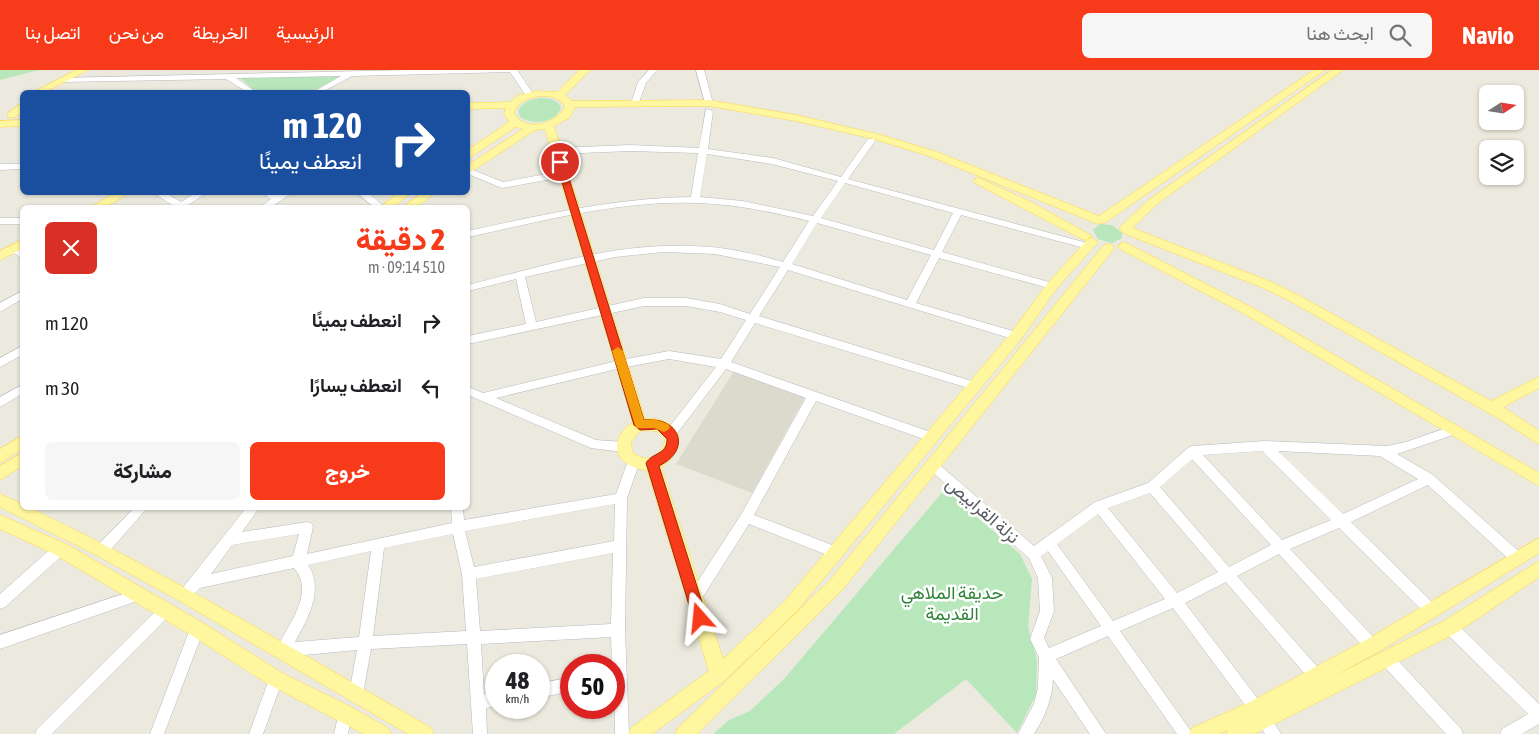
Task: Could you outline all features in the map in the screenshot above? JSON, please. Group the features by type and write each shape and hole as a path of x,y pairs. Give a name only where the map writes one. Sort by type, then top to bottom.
{"main road":[{"path":"43,90 83,70"},
{"path":"554,94 573,70"},
{"path":"470,114 510,109 530,95 554,94 585,70"},
{"path":"1089,241 1084,230 1086,225 1118,208 1320,70"},
{"path":"1126,229 1154,201 1338,70"},
{"path":"554,94 569,108 693,109 709,107 871,141 960,173 1027,204 1089,241 1104,253 1149,259"},
{"path":"569,108 635,103 709,107 796,118 877,137 933,154 1078,211 1115,222 1126,229 1277,289 1490,407 1539,438"},
{"path":"470,106 510,109"},
{"path":"7,120 20,108"},
{"path":"510,109 509,116 516,123 533,127 549,125 561,120 569,108"},
{"path":"7,120 20,123"},
{"path":"470,153 516,123"},
{"path":"549,125 640,425"},
{"path":"470,169 533,127"},
{"path":"100,205 119,195"},
{"path":"388,205 402,195"},
{"path":"412,205 426,195"},
{"path":"1078,211 1118,208"},
{"path":"684,734 837,584 1104,253 1124,246 1130,239 1126,229"},
{"path":"637,734 719,674 790,607 1016,336 1052,286 1089,241"},
{"path":"1124,246 1247,310 1539,480"},
{"path":"0,256 19,250"},
{"path":"1490,407 1539,382"},
{"path":"640,425 661,425 671,433 673,445 671,451 660,461 652,463 634,461 625,452 623,447 628,434 640,425"},
{"path":"0,457 20,443"},
{"path":"0,474 20,460"},
{"path":"652,463 719,674"},
{"path":"1523,471 1539,467"},
{"path":"0,500 20,510"},
{"path":"20,510 102,550 190,589 283,650 425,734"},
{"path":"0,522 60,549 165,610 276,680 345,713 382,734"},
{"path":"1235,734 1260,714 1316,676 1372,646 1539,545"},
{"path":"1198,734 1260,714 1387,659 1450,627 1537,573"}],"street":[{"path":"62,80 229,73 513,70 530,95"},
{"path":"635,103 642,82 653,70"},
{"path":"695,200 709,107 700,70"},
{"path":"321,90 356,72"},
{"path":"229,73 250,90"},
{"path":"671,433 724,364 815,219 871,141"},
{"path":"556,151 630,148 703,151 773,161 959,210 1089,241"},
{"path":"0,167 20,167"},
{"path":"470,171 502,185 564,174"},
{"path":"161,195 179,205"},
{"path":"185,205 200,195"},
{"path":"271,195 278,199"},
{"path":"269,205 284,195"},
{"path":"364,195 379,205"},
{"path":"470,234 575,213 665,200 695,200 759,206 815,219 1052,286"},
{"path":"910,304 959,210"},
{"path":"0,221 20,221"},
{"path":"470,288 590,259 665,249 736,253 787,266 1016,336"},
{"path":"520,276 532,326"},
{"path":"0,308 20,296"},
{"path":"470,340 644,302 686,302 720,308 975,386"},
{"path":"0,350 20,354"},
{"path":"0,363 20,354"},
{"path":"482,397 621,364 669,355 724,364 932,437"},
{"path":"0,403 20,390"},
{"path":"470,392 595,445 623,447"},
{"path":"694,599 746,517 814,396"},
{"path":"1099,734 1046,656 1037,639 1047,611 1045,578 1034,554 1099,506 1152,487 1192,451 1264,446 1381,450 1406,447 1452,431"},
{"path":"1264,446 1339,522 1431,610"},
{"path":"1381,450 1429,479 1518,559"},
{"path":"1192,451 1372,646"},
{"path":"617,654 621,498 634,461"},
{"name":"نزلة القرابيص","path":"932,465 1034,554"},
{"path":"1046,656 1175,601 1280,547 1339,522 1429,479"},
{"path":"1152,487 1316,676"},
{"path":"190,589 458,527 621,498"},
{"path":"1099,506 1175,601 1274,734"},
{"path":"102,550 139,510"},
{"path":"190,589 252,510"},
{"path":"458,510 458,527 469,574 480,734"},
{"path":"746,517 834,552"},
{"path":"229,540 307,526 298,563"},
{"path":"1049,543 1186,734"},
{"path":"356,694 365,643 378,544"},
{"path":"469,574 620,546"},
{"path":"0,603 60,549"},
{"path":"283,650 300,618 308,596 308,576 298,563"},
{"path":"0,642 138,595"},
{"path":"42,734 165,610"},
{"path":"1450,627 1539,715 1507,734"},
{"path":"157,734 196,629"},
{"path":"283,650 365,643 474,639 618,630"},
{"path":"1025,734 1040,711 1048,684 1046,656"},
{"path":"1387,659 1456,734"},
{"path":"256,734 276,680"},
{"path":"478,702 485,701"},
{"path":"341,734 345,713"},
{"path":"620,719 622,734"}],"shaded area":[{"path":"734,371 805,397 752,493 676,464"}],"green space":[{"path":"0,70 39,70 0,80"},
{"path":"342,76 315,90 254,90 240,78"},
{"path":"540,98 552,99 557,102 561,107 559,113 549,120 537,122 520,117 518,111 524,103"},
{"path":"1100,224 1112,225 1122,233 1122,238 1112,243 1098,239 1093,230"},
{"name":"حديقة الملاهي القديمة","path":"945,489 1020,554 1032,579 1028,627 1037,660 1036,695 1017,733 966,679 894,734 713,734 729,720 750,711 785,678"}],"slow traffic":[{"path":"618,351 640,425 654,424 664,427"}],"route":[{"path":"560,162 640,425 661,425 671,433 673,439 671,451 660,461 652,463 700,618"}]}
